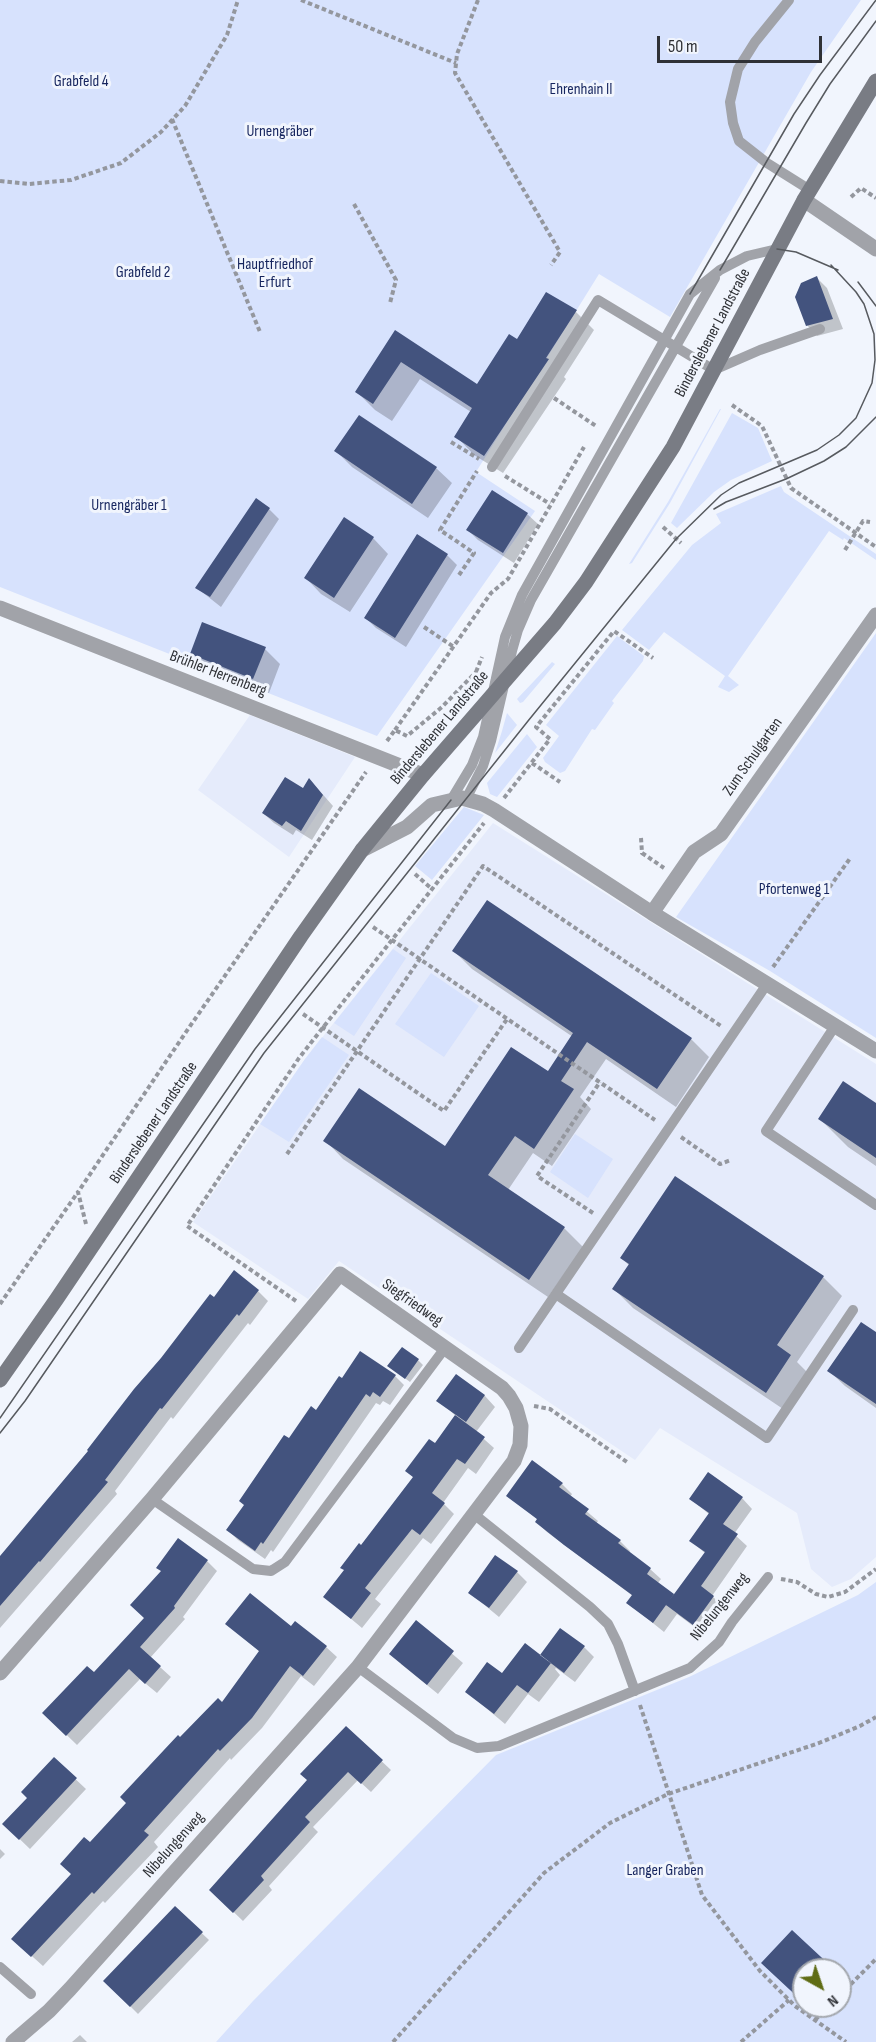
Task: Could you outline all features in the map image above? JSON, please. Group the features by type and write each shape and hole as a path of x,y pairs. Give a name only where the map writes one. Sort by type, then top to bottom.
{"main road":[{"name":"Binderslebener Landstraße","path":"0,1380 301,936 362,850 423,775 555,623 586,582 656,476 807,195 876,81"}],"street":[{"path":"807,195 876,249"},
{"name":"Brühler Herrenberg","path":"0,608 423,775"},
{"name":"Zum Schulgarten","path":"652,913 694,852 721,834 876,615"},
{"path":"362,850 407,827 432,805 459,800 494,810 652,913 876,1051"},
{"name":"Siegfriedweg","path":"0,1673 152,1499 340,1274 445,1348"},
{"path":"445,1348 502,1388 516,1408"},
{"name":"Nibelungenweg","path":"13,2042 49,2011 70,1989 358,1667 514,1461 520,1445 521,1426 516,1408"}],"lane":[{"path":"789,0 755,42 738,69 730,102 733,123 740,141 807,195"},
{"path":"459,800 463,782 479,746 505,637 522,595 690,294 720,270 747,256 777,249"},
{"path":"459,800 483,766 518,630 531,600 720,270"},
{"path":"487,464 541,390 598,300 714,370 760,350 820,329"},
{"path":"519,1348 733,1034 765,983"},
{"path":"835,1026 766,1131 876,1205"},
{"path":"556,1294 767,1438 853,1310"},
{"name":"Siegfriedweg","path":"152,1499 253,1569 271,1571 285,1562 445,1348"},
{"path":"475,1515 608,1624 635,1691"},
{"name":"Nibelungenweg","path":"358,1667 453,1738 477,1748 499,1746 690,1668 719,1642 768,1577"},
{"path":"0,1967 31,1994"}],"path":[{"path":"0,182 29,184 71,180 121,163 161,132 185,105 227,35 238,0"},
{"path":"301,0 456,63"},
{"path":"478,0 458,54 456,73 560,252 551,265"},
{"path":"172,119 260,332"},
{"path":"851,197 861,188 876,198"},
{"path":"354,204 396,280 390,303"},
{"path":"541,390 596,426 590,436"},
{"path":"732,405 762,426 791,488 876,547"},
{"path":"0,1304 377,755 491,593 508,579 584,445"},
{"path":"459,575 474,553 440,530 487,464"},
{"path":"845,550 863,521 870,522"},
{"path":"663,527 681,543"},
{"path":"424,627 454,646"},
{"path":"309,1310 187,1226 322,1027 550,739 536,727 612,631 653,658"},
{"path":"395,730 407,736 442,707 476,672 481,676"},
{"path":"532,763 560,782"},
{"path":"641,838 642,853 676,877"},
{"path":"765,983 851,857"},
{"path":"287,1154 483,866 733,1034"},
{"path":"415,874 432,889"},
{"path":"373,927 720,1164 731,1160"},
{"path":"303,1014 444,1110 507,1019"},
{"path":"600,1082 537,1176 605,1221"},
{"path":"78,1192 92,1246"},
{"path":"516,1408 537,1405 550,1409 627,1462"},
{"path":"768,1577 797,1582 816,1594 828,1597 845,1592 876,1569"},
{"path":"635,1691 702,1895 760,1971 789,2000 846,2042"},
{"path":"393,2042 544,1873 610,1823 668,1794 819,1743 876,1717"},
{"path":"852,1983 876,1959"},
{"path":"741,2042 789,2000"}],"shaded area":[{"path":"250,715 355,757 289,857 198,790"},
{"path":"493,823 876,1064 876,1557 851,1579 832,1587 811,1569 797,1513 660,1428 635,1460 339,1261 308,1299 193,1222 305,1059"}],"green space":[{"name":"Hauptfriedhof Erfurt","path":"0,0 861,0 811,72 670,317 599,274 476,472 535,511 377,736 0,587"},
{"path":"720,409 670,503 632,563 629,564 668,502"},
{"path":"732,413 758,428 772,461 731,480 714,492 677,528 671,523"},
{"path":"781,486 784,492 876,554 876,560 844,538 843,540 829,531 728,676 739,685 729,692 718,687 725,676 664,632 649,650 622,630 692,545 721,523 716,514"},
{"name":"Pfortenweg 1","path":"876,633 876,1038 770,971 676,917"},
{"path":"617,636 644,656 643,661 612,701 614,703 595,730 592,729 565,771 560,773 543,758 559,736 546,725"},
{"path":"552,662 555,664 520,703 517,699"},
{"path":"507,713 517,725 495,753 502,731"},
{"path":"527,734 537,747 497,797 490,794 487,783"},
{"path":"464,807 484,815 432,880 415,866"},
{"path":"393,949 406,958 354,1036 334,1023"},
{"path":"431,973 479,1006 444,1057 395,1024"},
{"path":"322,1037 349,1055 289,1142 260,1124"},
{"path":"575,1134 613,1159 588,1198 550,1172"},
{"name":"Langer Graben","path":"876,1582 876,2042 216,2042 253,2001 496,1755 689,1677 858,1595"}],"building":[{"path":"817,276 833,319 806,326 795,297 801,283"},
{"path":"546,292 577,310 546,358 549,359 484,456 454,437 472,408 401,362 373,404 355,392 395,330 477,384 509,334 517,339"},
{"path":"359,415 437,467 412,504 334,451"},
{"path":"492,490 528,513 503,553 466,530"},
{"path":"256,498 270,508 210,597 195,588"},
{"path":"344,517 374,537 334,598 304,578"},
{"path":"417,534 448,554 395,638 364,618"},
{"path":"202,622 266,647 253,679 190,654"},
{"path":"285,777 303,788 309,778 323,795 301,831 286,821 282,826 262,813"},
{"path":"487,900 692,1038 657,1089 587,1042 561,1081 574,1089 534,1149 515,1136 488,1175 565,1227 529,1280 323,1141 359,1088 445,1146 511,1047 548,1071 573,1033 452,951"},
{"path":"843,1081 876,1103 876,1158 818,1119"},
{"path":"675,1176 824,1276 777,1345 791,1355 766,1393 612,1289 629,1264 620,1258"},
{"path":"234,1270 259,1290 239,1316 237,1314 162,1409 160,1408 105,1480 108,1482 0,1606 0,1556 88,1451 210,1294 214,1297"},
{"path":"861,1322 876,1332 876,1404 827,1371"},
{"path":"402,1347 419,1359 405,1379 387,1366"},
{"path":"360,1351 396,1375 380,1397 373,1392 370,1397 366,1394 263,1544 261,1542 255,1551 226,1530 244,1505 239,1501 284,1435 289,1438 311,1406 316,1410 339,1376 342,1378"},
{"path":"456,1374 485,1395 466,1422 436,1401"},
{"path":"455,1415 485,1437 465,1464 457,1459 432,1493 445,1503 420,1535 412,1529 365,1588 371,1593 351,1619 323,1597 344,1570 340,1568 359,1543 361,1545 413,1477 405,1471 429,1439 435,1443"},
{"path":"532,1460 563,1483 559,1487 589,1509 585,1514 621,1540 618,1543 651,1568 647,1574 674,1594 653,1623 626,1603 632,1595 564,1545 535,1522 537,1519 506,1496"},
{"path":"708,1472 743,1497 723,1524 738,1534 701,1586 714,1596 693,1625 666,1605 705,1552 689,1541 709,1513 689,1499"},
{"path":"178,1538 208,1560 174,1606 175,1608 140,1647 161,1666 145,1684 129,1669 66,1736 42,1713 87,1666 94,1672 144,1618 130,1605 161,1571 156,1568"},
{"path":"495,1555 518,1571 489,1608 468,1593"},
{"path":"250,1593 291,1626 295,1621 327,1646 303,1676 290,1666 252,1718 220,1751 218,1749 144,1831 149,1835 31,1957 11,1939 71,1874 60,1864 84,1837 90,1842 126,1803 120,1797 178,1735 180,1737 218,1698 222,1702 259,1651 225,1624"},
{"path":"416,1620 454,1651 427,1685 389,1654"},
{"path":"560,1628 585,1646 564,1673 540,1655"},
{"path":"525,1643 551,1663 528,1693 517,1685 494,1714 465,1692 487,1662 502,1673"},
{"path":"346,1726 383,1760 361,1784 348,1772 305,1817 310,1822 261,1876 264,1880 233,1913 209,1890 307,1780 300,1774"},
{"path":"54,1757 77,1778 19,1840 2,1824 27,1798 21,1792"},
{"path":"175,1906 203,1932 130,2007 103,1981"},
{"path":"792,1930 822,1958 792,1958 792,1992 761,1963"}],"tram line":[{"path":"690,294 794,114 876,0"},
{"path":"720,270 830,84 876,21"},
{"path":"777,249 796,252 838,270"},
{"path":"0,1433 25,1401 264,1053 676,539 721,495 739,483 817,450 839,435 856,418 872,383 875,360 874,334 864,304 831,265"},
{"path":"858,282 876,306"},
{"path":"714,509 824,461 846,447 876,417"},
{"path":"0,1418 255,1049 451,800"}],"park label":[{"name":"Grabfeld 4","path":"81,82"},
{"name":"Ehrenhain II","path":"581,90"},
{"name":"Urnengräber","path":"280,132"},
{"name":"Grabfeld 2","path":"143,273"},
{"name":"Urnengräber 1","path":"129,506"}]}
